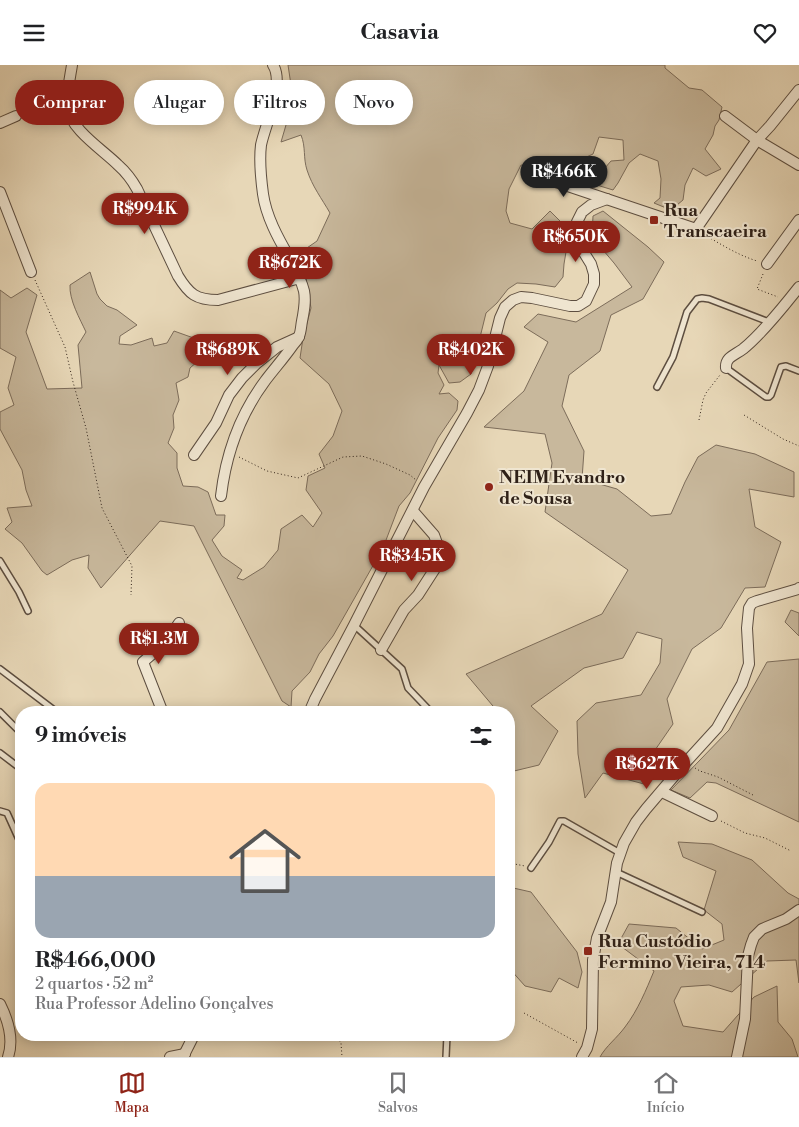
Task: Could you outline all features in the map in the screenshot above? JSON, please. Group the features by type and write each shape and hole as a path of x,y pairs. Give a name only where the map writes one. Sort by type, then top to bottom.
{"street":[{"path":"72,65 68,107 70,118 131,179 184,286 194,295 206,300 218,300 300,278"},
{"path":"222,496 229,452 246,411 262,385 299,336 305,309 304,293 300,278 271,223 263,197 261,147 273,107 276,86 275,68 273,65"},
{"path":"529,173 696,229 757,139 799,90"},
{"path":"725,116 757,139 799,165"},
{"path":"0,123 15,117"},
{"path":"0,192 31,272"},
{"path":"312,706 424,487 471,405 488,366 500,318 505,307 513,300 521,297 570,306 586,301 594,284 594,274 591,264 578,243 575,233 576,228 582,212 590,205 607,199"},
{"path":"767,264 799,220"},
{"path":"726,369 726,364 730,358 743,349 799,287"},
{"path":"194,455 216,423 229,395 242,378 277,347 299,336"},
{"path":"381,650 404,610 418,595 436,567 438,546 434,535 413,511"},
{"path":"585,1052 592,1029 593,960 597,939 612,902 616,872 624,843 636,822 717,727 742,684 749,664 748,622 749,608 752,603 799,589"},
{"path":"160,706 143,662 167,641 179,623"},
{"path":"662,792 712,816"},
{"path":"737,1057 745,1019 750,945 754,937 762,929 786,919 799,909"},
{"path":"0,1004 8,1020 10,1038 8,1057"},
{"path":"170,1057 184,1055 191,1041"}],"lane":[{"path":"657,387 673,357 687,312 697,299 709,299 769,322"},
{"path":"726,369 766,397 771,395 781,367 786,366 799,371"},
{"path":"0,561 28,611"},
{"path":"354,625 402,669 408,688 425,706"},
{"path":"0,669 49,706"},
{"path":"0,712 15,727"},
{"path":"0,753 15,764"},
{"path":"0,811 6,813 15,832"},
{"path":"531,868 549,843 560,821 564,821 620,854"},
{"path":"616,872 702,912"},
{"path":"446,1057 447,1041"}],"path":[{"path":"696,229 727,249 767,264 757,289 787,301"},
{"path":"31,272 65,347 72,382 86,428 102,508 132,566 131,595"},
{"path":"699,420 706,393 726,369"},
{"path":"744,415 783,439 799,446"},
{"path":"229,452 267,471 298,478 343,457 362,456 410,475 424,487"},
{"path":"686,762 700,771 718,777 753,795"},
{"path":"712,816 745,833 764,838 791,851"},
{"path":"515,864 531,868"},
{"path":"524,1013 585,1052"},
{"path":"340,1041 342,1057"}],"shaded area":[{"path":"288,65 665,65 665,68 689,88 702,90 722,107 713,135 705,149 721,169 706,176 693,168 685,185 683,200 671,210 654,203 660,198 661,179 658,161 640,154 629,163 613,190 587,182 584,176 597,177 611,161 624,160 623,140 599,137 593,154 578,161 574,175 521,165 509,189 506,211 510,223 532,229 550,211 561,222 568,240 563,277 555,287 517,283 508,289 486,313 471,374 460,382 449,383 439,365 438,373 444,385 439,394 449,393 458,401 457,410 438,438 410,493 399,506 383,548 333,636 319,654 310,672 292,691 291,706 282,701 194,526 160,521 101,588 88,568 89,555 72,560 47,575 42,571 22,543 5,529 12,522 7,508 32,506 22,470 0,429 0,412 14,405 8,388 16,357 0,348 0,290 11,298 27,288 37,295 26,332 47,389 82,388 78,345 86,332 73,303 70,285 90,272 100,299 107,306 117,310 137,325 120,336 119,344 131,345 152,338 154,346 167,343 174,331 202,341 198,361 190,368 188,377 176,383 179,400 173,415 174,428 168,443 177,453 177,468 183,486 198,487 208,492 216,515 225,515 224,526 212,540 222,556 242,570 237,578 243,580 264,567 278,550 281,529 302,515 313,527 322,513 306,490 308,476 325,468 319,454 333,436 342,411 329,384 300,358 311,308 305,272 304,250 317,241 330,213 309,176 301,135 281,142 286,125 325,125 325,80 290,80"},
{"path":"603,211 664,262 643,299 611,315 600,351 569,375 562,406 584,451 582,479 617,489 651,516 671,514 698,457 716,445 755,454 794,472 794,497 749,489 755,527 781,542 765,587 745,588 721,628 692,649 667,699 673,724 653,753 626,750 644,784 603,773 585,798 578,754 577,721 596,703 641,695 660,663 662,639 637,632 623,658 584,668 531,706 558,731 539,765 515,771 515,706 493,706 466,674 602,614 628,570 545,512 552,463 545,434 484,427 524,391 548,342 524,327 538,314 576,322 632,287 592,237 593,216"},
{"path":"791,610 799,613 799,636 785,622"},
{"path":"799,659 799,822 716,783 707,782 690,798 671,790 729,730 767,662"},
{"path":"678,842 712,844 752,860 788,893 799,899 799,983 796,960 767,961 732,992 709,985 681,987 674,1001 683,1026 723,1032 754,997 777,986 778,1022 792,1039 798,1057 600,1057 634,1014 654,971 618,944 629,924 676,928 702,949 724,940 722,924 704,910 716,871 683,857"},
{"path":"515,888 531,892 577,952 582,972 578,988 559,978 551,992 525,986 515,975"}],"place":[{"name":"Rua Transcaeira","path":"654,220"},
{"name":"NEIM Evandro de Sousa","path":"489,487"},
{"name":"Rua Custódio Fermino Vieira, 714","path":"588,951"}]}
